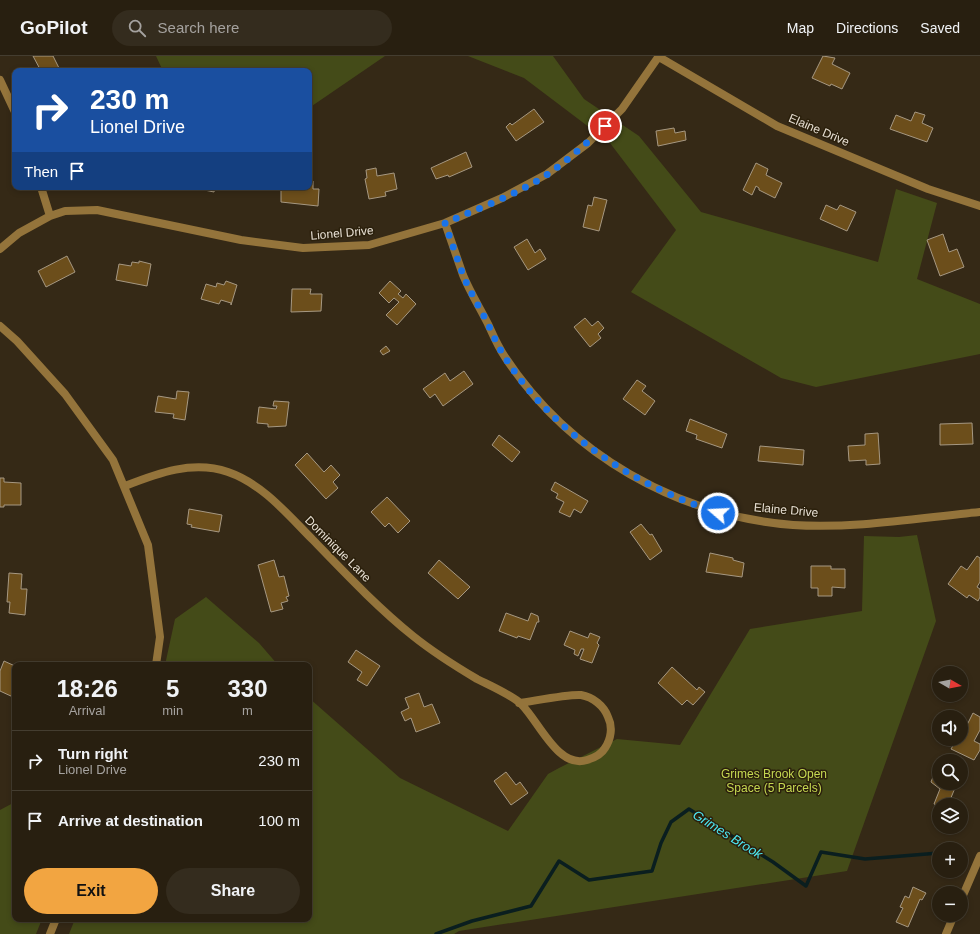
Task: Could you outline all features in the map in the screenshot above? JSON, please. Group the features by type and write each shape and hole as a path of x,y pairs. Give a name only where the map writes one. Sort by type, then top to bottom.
{"street":[{"name":"Elaine Drive","path":"659,56 777,126 928,189 980,206"},
{"name":"Lionel Drive","path":"0,249 19,233 50,216 65,211 97,210 242,240 302,248 369,245 445,223 502,198 547,174 588,143 622,109 659,56"},
{"path":"0,80 12,106"},
{"path":"42,190 50,216"},
{"name":"Elaine Drive","path":"445,223 464,276 504,356 525,385 555,419 602,456 651,486 686,502 718,513 754,520 794,525 849,525 980,512"},
{"path":"0,326 17,340 65,394 113,460 126,486 148,545 160,637 156,662"},
{"name":"Dominique Lane","path":"126,486 160,473 184,468 202,467 227,472 249,482 276,503 390,616 414,637 457,667 519,703 558,752 569,759 582,762 596,757 605,748 611,733 610,719 605,709 594,700 581,695 519,703"},
{"path":"967,886 980,856"},
{"path":"50,934 55,922"},
{"path":"946,934 951,922"}],"green space":[{"path":"156,56 385,56 312,106 312,68 162,68"},
{"path":"468,56 553,56 584,99 639,136 701,212 878,262 896,189 937,203 917,279 980,304 980,354 816,387 781,378 631,292 676,230 610,143 524,78"},
{"name":"Grimes Brook Open Space (5 Parcels)","path":"917,535 936,621 847,871 459,931 454,934 69,934 74,922 312,922 312,701 400,778 508,831 548,774 617,739 680,745 750,629 862,611 864,536 899,537"},
{"path":"206,597 259,643 275,662 166,662 175,619"},
{"path":"12,804 12,922 41,922 36,934 0,934 0,810"}],"building":[{"path":"33,56 53,56 59,68 39,68"},
{"path":"823,56 835,58 832,64 850,73 842,89 831,84 830,86 812,78"},
{"path":"534,109 544,122 516,141 506,127 510,123 512,125"},
{"path":"915,112 925,115 922,123 933,128 927,142 890,129 896,115 911,121"},
{"path":"674,128 675,133 685,131 686,140 658,146 656,131"},
{"path":"466,152 472,167 449,177 448,175 436,179 431,168"},
{"path":"756,163 768,169 766,175 782,183 775,198 759,190 756,186 752,195 743,190"},
{"path":"376,168 377,176 394,173 397,189 385,192 386,196 369,199 365,179 367,178 366,170"},
{"path":"312,181 313,189 319,189 318,206 281,202 281,190 312,190"},
{"path":"594,197 607,200 599,231 583,227 588,205 592,206"},
{"path":"826,205 837,210 840,205 856,212 847,231 820,219"},
{"path":"943,234 949,252 957,249 964,267 940,276 927,240"},
{"path":"527,239 535,253 540,249 546,259 528,270 514,247"},
{"path":"67,256 75,272 46,287 38,271"},
{"path":"139,261 151,264 147,286 116,280 119,264 131,266 132,262 139,263"},
{"path":"226,281 237,285 231,305 231,303 221,300 219,304 201,299 206,284 216,287 217,283 224,285"},
{"path":"390,281 401,291 398,294 403,298 406,294 416,304 397,325 386,315 399,302 394,298 389,303 379,293"},
{"path":"292,289 311,289 310,294 322,294 321,311 291,312"},
{"path":"585,318 592,326 598,321 604,328 598,334 601,338 590,347 574,327"},
{"path":"386,346 390,351 383,355 380,351"},
{"path":"464,371 473,384 443,406 435,394 430,398 423,389 445,373 450,381"},
{"path":"637,380 646,386 642,391 655,401 645,415 623,399"},
{"path":"177,391 189,392 185,420 173,418 174,414 155,412 158,396 176,399"},
{"path":"274,401 289,402 286,426 268,427 268,424 257,423 259,407 276,409 277,406 273,406"},
{"path":"690,419 727,434 722,448 696,439 697,435 686,431"},
{"path":"972,423 973,444 940,445 940,424"},
{"path":"878,433 880,464 866,465 866,460 849,461 848,446 865,445 865,434"},
{"path":"499,435 520,452 512,462 492,445"},
{"path":"760,446 804,450 803,465 758,461"},
{"path":"307,453 324,472 331,465 340,475 333,482 338,488 326,499 295,465"},
{"path":"0,478 4,478 4,482 21,483 21,505 4,505 4,507 0,507"},
{"path":"555,482 588,501 581,513 574,509 570,517 559,512 564,502 556,498 558,494 551,490"},
{"path":"387,497 410,521 398,533 389,523 385,527 371,512"},
{"path":"189,509 222,515 219,532 191,527 192,525 187,524"},
{"path":"641,524 650,535 652,534 662,551 650,560 630,532"},
{"path":"710,553 733,558 733,560 744,563 742,577 706,572"},
{"path":"977,556 980,558 980,582 977,587 980,589 980,597 978,601 969,595 967,598 948,584 961,566 967,570"},
{"path":"274,560 279,577 284,576 289,596 286,597 288,601 281,603 283,609 271,612 258,565"},
{"path":"439,560 470,587 458,599 428,573"},
{"path":"811,566 831,566 831,569 845,569 845,588 832,587 832,596 818,596 818,588 811,588"},
{"path":"9,573 22,574 21,589 27,589 25,615 9,613 10,602 7,602"},
{"path":"506,613 528,621 531,613 538,616 539,622 537,622 530,640 518,636 517,638 499,631"},
{"path":"570,631 588,638 590,633 600,637 597,643 599,645 592,663 580,659 584,649 581,649 578,656 574,654 575,650 564,645"},
{"path":"356,650 380,666 367,686 357,680 362,672 348,662"},
{"path":"4,661 12,665 12,697 0,691 0,671"},
{"path":"672,667 697,690 699,687 705,692 693,705 687,700 682,705 658,683"},
{"path":"419,693 424,707 432,704 440,723 416,732 411,718 405,721 401,712 409,708 405,698"},
{"path":"973,713 980,717 980,730 974,741 980,744 980,750 974,760 968,757 968,754 961,754 951,749 953,746 968,746 968,723"},
{"path":"506,772 516,785 520,782 528,793 511,805 494,781"},
{"path":"940,790 954,790 951,798 936,798"},
{"path":"913,887 926,893 922,900 920,899 908,927 896,922 903,908 900,907 905,896 909,898"}],"waterway":[{"name":"Grimes Brook","path":"436,934 472,921 531,906 559,861 589,880 652,871 661,843 671,822 689,809 773,862 806,886 821,852 865,859 932,854"}],"route":[{"path":"605,126 588,143 547,174 502,198 445,223 464,276 504,356 525,385 550,415 602,456 651,486 686,502 718,513"}]}
